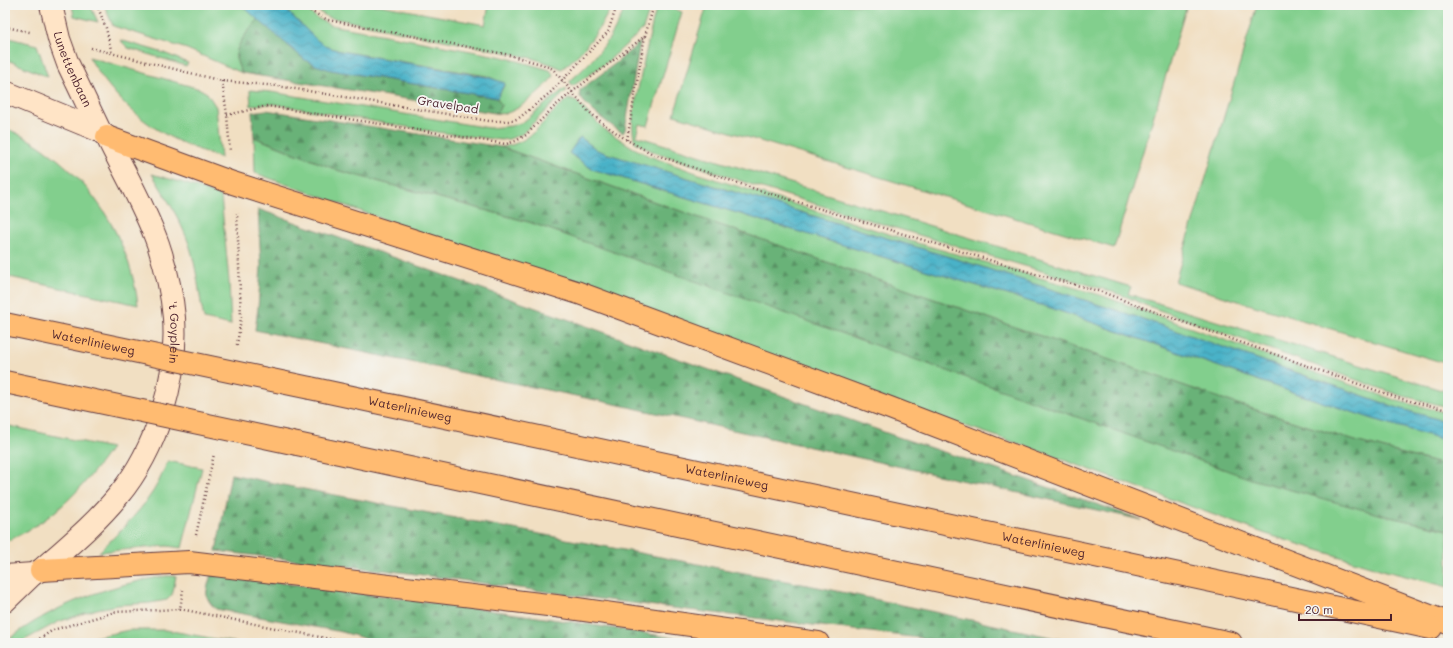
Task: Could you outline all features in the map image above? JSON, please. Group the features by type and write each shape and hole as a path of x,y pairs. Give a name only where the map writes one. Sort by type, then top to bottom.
{"main road":[{"name":"Lunettenbaan","path":"51,5 59,39 68,64 103,134"},
{"path":"5,92 103,134 233,183 579,293 890,408 1448,623"},
{"name":"'t Goyplein","path":"5,602 37,572 93,524 118,496 140,464 156,430 165,401 173,356 173,311 168,281 157,243 142,208 103,134"},
{"name":"Waterlinieweg","path":"5,324 1448,631"},
{"path":"5,382 1231,643"},
{"path":"5,576 37,572 189,562 556,606 818,643"}],"path":[{"path":"97,5 106,28 112,54"},
{"path":"305,5 312,12 328,20 505,54 553,68 562,81 593,116 627,140 651,153 751,188 1039,275 1102,292 1398,398 1448,410"},
{"name":"Gravelpad","path":"5,27 59,39 112,54 222,81 278,86 490,120 511,121 519,118 551,92 608,32 617,5"},
{"path":"627,140 645,36 654,5"},
{"path":"227,115 267,106 506,144 516,142 526,135 555,106 645,36"},
{"path":"180,610 350,643"}],"green space":[{"path":"72,5 90,5 98,22 74,16"},
{"path":"104,5 241,5 259,19 252,26 237,50 237,60 242,73 187,49 113,26"},
{"path":"281,5 301,5 317,18 331,25 503,57 550,70 554,76 545,86 513,111 501,114 495,113 501,105 497,98 505,84 487,76 340,51 325,46"},
{"path":"310,5 380,5 485,25 489,5 612,5 591,40 562,69 543,61 530,58 327,17"},
{"path":"626,5 651,5 643,29 607,62 573,86 571,85 570,81 588,64 610,38"},
{"path":"657,5 676,5 675,9 682,12 648,126 639,124 636,136 1131,287 1128,294 1448,392 1448,407 1399,395 1103,289 759,187 652,151 635,142 633,135 633,120 639,84"},
{"path":"707,5 1187,5 1114,248 674,115"},
{"path":"1257,5 1448,5 1448,364 1175,282"},
{"path":"259,19 305,60 331,70 497,98 501,105 495,113 242,73 237,60 237,50 252,26"},
{"path":"5,37 37,45 48,77 5,59"},
{"path":"120,40 164,53 188,63 186,66 128,48"},
{"path":"640,42 625,130 623,133 606,122 587,106 580,96 580,90 616,63"},
{"path":"89,57 200,89 207,93 216,107 221,158 181,143 162,133 137,115 106,82"},
{"path":"564,89 566,89 566,91 522,134 509,139 501,140 436,132 274,104 251,106 250,92 250,90 271,92 489,128 511,126 523,122"},
{"path":"569,99 575,100 604,129 649,156 705,176 917,243 1100,295 1398,401 1448,413 1448,422 1398,408 1131,315 966,262 608,154 597,150 580,137 569,153 592,169 1051,308 1280,388 1370,418 1448,441 1448,466 1355,441 1234,403 714,223 501,147 523,140 531,135 552,113"},
{"path":"266,110 501,147 714,223 1234,403 1355,441 1448,466 1448,530 1390,517 1254,480 529,222 340,171 254,137 252,112"},
{"path":"5,128 31,141 55,157 76,177 95,199 111,223 124,249 133,277 138,305 5,276"},
{"path":"254,137 340,171 529,222 1390,517 1448,530 1448,587 1386,571 1266,534 1028,447 829,380 255,173"},
{"path":"152,174 221,196 229,281 231,325 204,319 196,272 189,244 177,217"},
{"path":"258,209 898,437 1142,520 615,404 255,330 261,266"},
{"path":"5,425 111,448 89,477 65,503 38,524 5,542"},
{"path":"168,461 202,468 182,548 167,546 99,552 147,500 159,481"},
{"path":"231,474 823,588 1078,643 961,643 615,601 408,573 216,551"},
{"path":"211,574 519,614 704,643 381,643 342,632 216,609 207,597 207,589"},
{"path":"166,576 176,576 173,592 167,600 150,603 118,605 97,609 58,622 19,643 5,643 42,617 81,598 123,585"},
{"path":"129,630 166,630 238,643 76,643 86,639"}],"water":[{"path":"241,5 281,5 317,40 325,46 340,51 487,77 505,83 497,98 331,70 305,60"},
{"path":"580,137 597,150 608,154 966,262 1131,315 1398,408 1448,422 1448,441 1370,418 1280,388 1051,308 592,169 569,153"}]}
